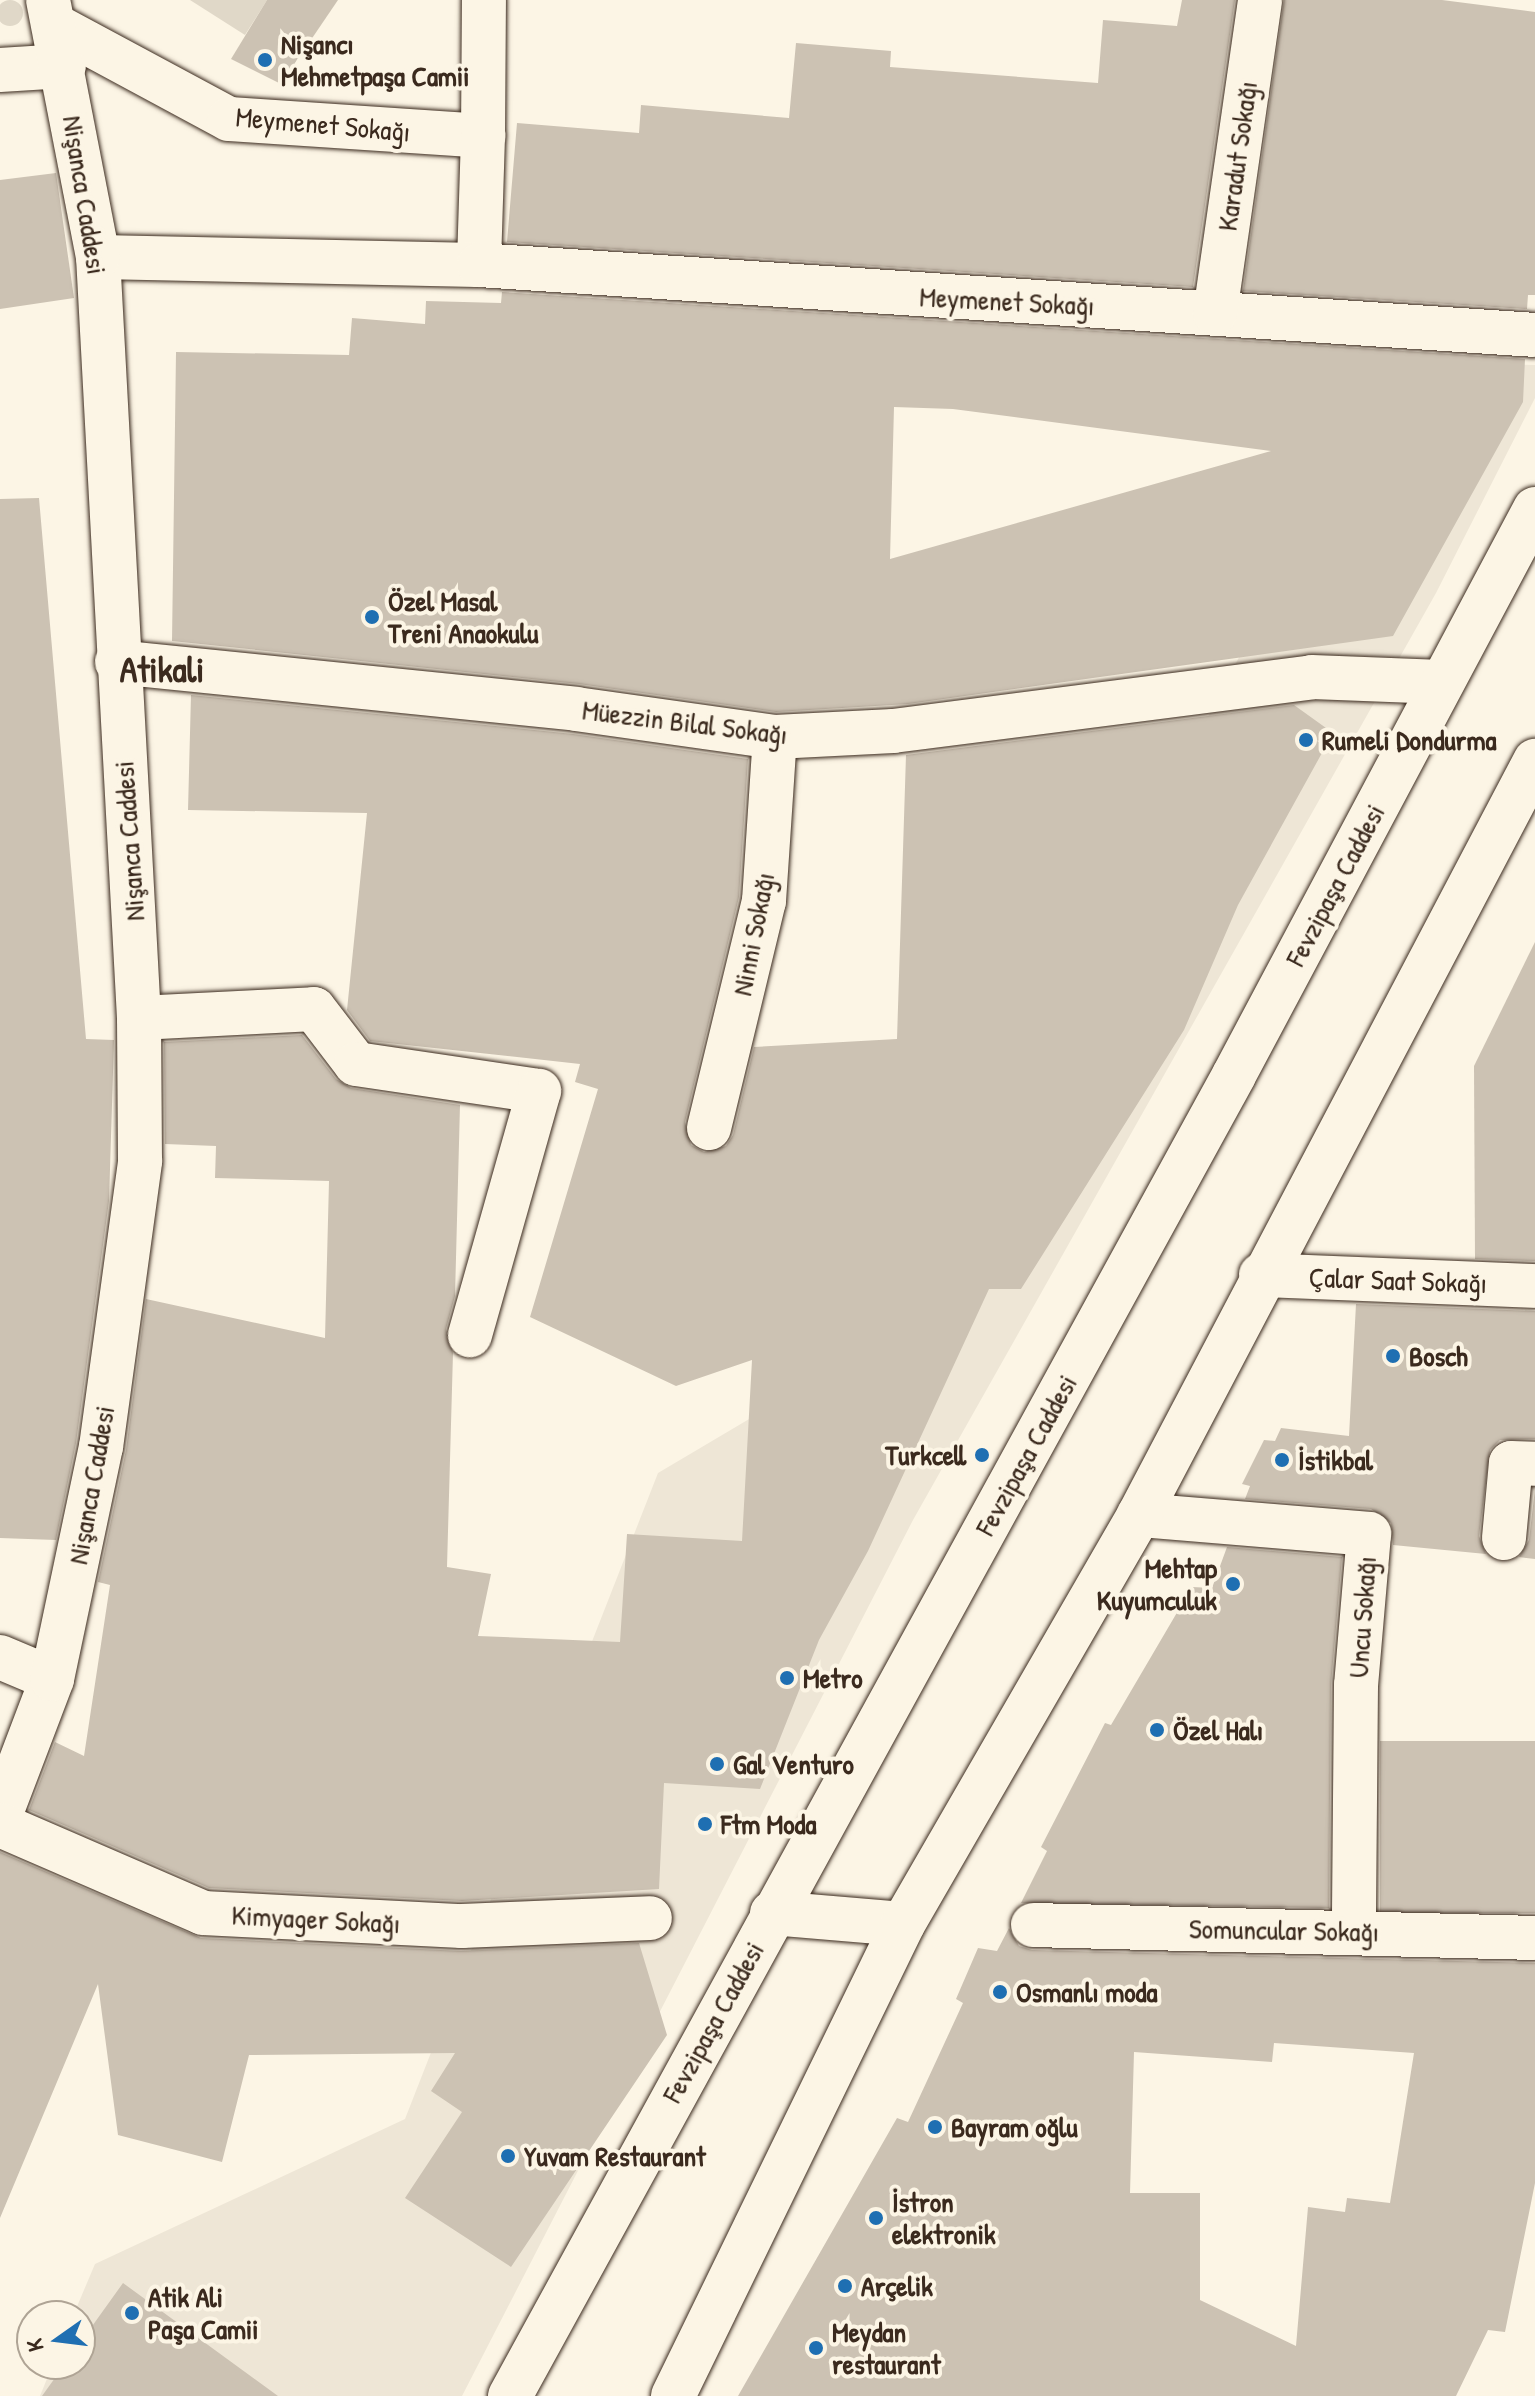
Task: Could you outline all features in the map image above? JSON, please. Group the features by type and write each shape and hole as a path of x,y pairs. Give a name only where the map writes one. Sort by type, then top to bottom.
{"street":[{"path":"479,265 484,0"},
{"name":"Karadut Sokağı","path":"1215,313 1260,0"},
{"path":"0,70 56,31"},
{"name":"Meymenet Sokağı","path":"56,31 229,119 483,136"},
{"name":"Nişanca Caddesi","path":"0,1816 52,1679 101,1447 140,1161 139,1018 117,662 98,257 56,31"},
{"name":"Meymenet Sokağı","path":"98,257 479,265 719,285 1535,335"},
{"name":"Fevzipaşa Caddesi","path":"510,2396 1234,1075 1535,509"},
{"name":"Müezzin Bilal Sokağı","path":"117,662 576,709 775,737 893,731 1312,677 1442,682"},
{"name":"Ninni Sokağı","path":"709,1128 764,901 775,737"},
{"path":"673,2396 903,1924 1139,1515 1261,1275 1535,761"},
{"path":"139,1018 314,1009 356,1064 539,1091 470,1335"},
{"name":"Çalar Saat Sokağı","path":"1261,1275 1535,1286"},
{"path":"1504,1538 1511,1463 1535,1464"},
{"name":"Uncu Sokağı","path":"1139,1515 1369,1534 1356,1685 1354,1931"},
{"path":"0,1657 52,1679"},
{"name":"Kimyager Sokağı","path":"0,1825 203,1913 462,1926 650,1918"},
{"path":"772,1913 903,1924"},
{"name":"Somuncular Sokağı","path":"1033,1925 1535,1938"}],"shaded area":[{"path":"10,0 19,4 23,13 19,22 10,26 1,22 -3,13 1,4"},
{"path":"190,0 267,0 245,35"},
{"path":"1393,362 1535,365 1535,398 1436,593 913,1520 462,2396 40,2396 46,2380 96,2380 96,2300 80,2300 95,2264 405,2119 658,1473 883,1340"}],"building":[{"name":"Nişancı Mehmetpaşa Camii","path":"267,0 338,0 281,84 231,59"},
{"path":"1182,0 1235,0 1193,287 507,242 517,123 639,133 641,105 789,118 796,43 891,51 890,67 1098,83 1103,20 1177,26"},
{"path":"1284,0 1442,0 1535,12 1535,295 1528,295 1527,309 1243,291"},
{"path":"56,173 74,298 0,309 0,180"},
{"path":"502,292 1525,359 1523,402 1393,636 908,704 776,712 579,684 172,641 176,352 349,355 352,318 425,324 426,301 501,303","holes":["894,407 953,409 1271,451 890,559"]},
{"path":"39,498 86,1039 114,1040 109,1201 76,1443 56,1540 0,1538 0,499"},
{"path":"191,695 573,734 748,759 739,897 685,1122 691,1145 704,1152 726,1146 733,1135 754,1047 897,1039 906,755 1294,705 1333,733 1238,905 1184,1030 1021,1289 989,1289 868,1551 819,1640 760,1789 664,1783 659,1889 462,1901 209,1888 29,1810 55,1742 84,1756 110,1585 98,1582 126,1450 146,1299 325,1338 329,1181 215,1178 216,1146 165,1144 164,1042 302,1035 336,1079 351,1088 460,1105 455,1296 446,1329 453,1353 447,1567 491,1574 478,1636 620,1642 627,1534 742,1541 752,1360 676,1386 530,1317 598,1089 575,1082 580,1064 370,1041 347,1010 367,813 188,810"},
{"path":"1535,942 1535,1261 1475,1259 1474,1066"},
{"path":"1356,1304 1535,1311 1535,1439 1500,1440 1490,1450 1479,1536 1486,1554 1393,1545 1391,1523 1371,1509 1245,1499 1250,1486 1242,1484 1264,1440 1275,1441 1281,1428 1349,1436"},
{"path":"1535,1489 1535,1559 1519,1557 1529,1540"},
{"path":"1227,1547 1342,1557 1331,1685 1329,1908 1021,1903 1047,1851 1041,1847 1105,1723 1111,1725 1192,1587 1212,1588"},
{"path":"1380,1741 1535,1741 1535,1913 1380,1913"},
{"path":"0,1852 201,1938 461,1951 639,1943 667,2035 511,2267 405,2198 462,2112 431,2091 455,2053 249,2055 222,2162 118,2135 98,1984 0,2218"},
{"path":"1009,1928 1019,1946 1032,1950 1535,1963 1535,2183 1505,2332 1488,2330 1456,2396 738,2396 897,2118 908,2122 963,2003 956,1999 978,1948 997,1951","holes":["1274,2043 1414,2053 1390,2203 1347,2198 1345,2212 1308,2207 1296,2346 1200,2300 1200,2193 1130,2193 1134,2052 1272,2062"]},
{"name":"Atik Ali Paşa Camii","path":"123,2283 278,2396 42,2396 54,2380 96,2380 96,2321"}],"place":[{"name":"Nişancı Mehmetpaşa Camii","path":"265,60"},
{"name":"Özel Masal Treni Anaokulu","path":"372,617"},
{"name":"Rumeli Dondurma","path":"1306,740"},
{"name":"Bosch","path":"1393,1356"},
{"name":"Turkcell","path":"982,1455"},
{"name":"İstikbal","path":"1282,1460"},
{"name":"Mehtap Kuyumculuk","path":"1233,1584"},
{"name":"Metro","path":"787,1678"},
{"name":"Özel Halı","path":"1157,1730"},
{"name":"Gal Venturo","path":"717,1764"},
{"name":"Ftm Moda","path":"705,1824"},
{"name":"Osmanlı moda","path":"1000,1992"},
{"name":"Bayram oğlu","path":"935,2127"},
{"name":"Yuvam Restaurant","path":"508,2156"},
{"name":"İstron elektronik","path":"876,2218"},
{"name":"Arçelik","path":"845,2286"},
{"name":"Atik Ali Paşa Camii","path":"132,2313"},
{"name":"Meydan restaurant","path":"816,2348"}],"district":[{"name":"Atikali","path":"162,669"}]}
